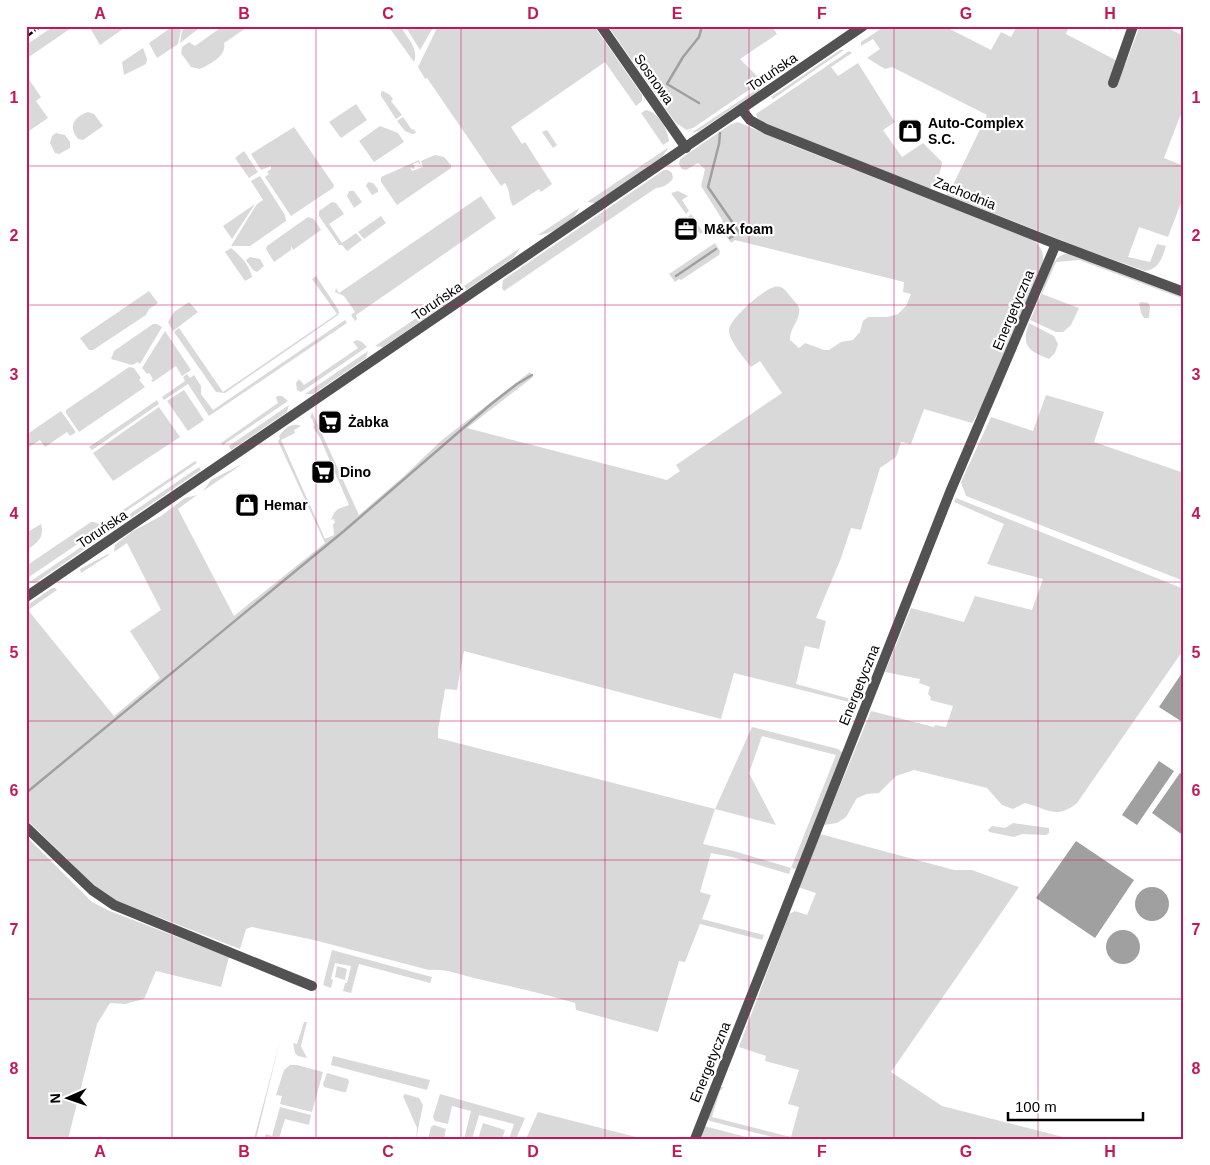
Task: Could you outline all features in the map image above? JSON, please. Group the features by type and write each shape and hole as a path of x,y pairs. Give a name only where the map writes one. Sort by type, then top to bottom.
{"street":[{"name":"Sosnowa","path":"601,26 686,148"},
{"name":"Toruńska","path":"26,597 863,26"},
{"path":"1113,83 1133,26"},
{"name":"Zachodnia","path":"742,110 750,120 760,126 1056,244 1184,292"},
{"name":"Energetyczna","path":"695,1139 950,492 1056,244"},
{"path":"26,827 92,890 114,904 312,986"}],"shaded area":[{"path":"54,26 74,26 26,59 26,45"},
{"path":"89,26 127,26 100,45"},
{"path":"189,26 202,26 180,43 182,31"},
{"path":"223,26 249,26 224,43 223,52 213,62 200,69 191,67 181,53 182,47 189,42 195,46"},
{"path":"388,26 400,26 414,48 414,62"},
{"path":"407,26 434,26 420,50 407,29"},
{"path":"438,26 466,26 478,29 490,26 594,26 642,95 642,101 636,106 605,62 511,127 522,144 525,142 552,184 541,192 539,189 513,206 505,183 501,186 418,67"},
{"path":"608,26 775,26 773,28 777,34 740,59 762,81 693,128 686,130 675,122"},
{"path":"885,26 944,26 991,50 1001,32 1011,37 1017,26 1069,26 1066,34 1125,65 1140,26 1164,26 1184,36 1184,111 1182,111 1164,158 1184,166 1184,195 1168,237 1139,227 1128,257 1150,262 1157,244 1166,246 1157,265 1145,271 947,195 945,190 950,191 987,115 892,67 885,69 867,58 880,49 873,39 861,46 861,42"},
{"path":"175,27 181,30 178,44 157,58 149,43"},
{"path":"143,48 147,59 146,64 124,75 122,62"},
{"path":"840,50 844,50 773,99 771,97"},
{"path":"849,51 852,53 831,67 838,76 858,63 895,122 883,130 902,157 923,143 942,162 938,177 929,189 764,124 757,117 756,114"},
{"path":"26,75 41,97 36,101 48,118 26,133"},
{"path":"759,88 760,90 699,131 691,133"},
{"path":"383,91 390,95 393,99 391,101 402,115 396,119 381,96"},
{"path":"356,104 367,120 341,138 329,122"},
{"path":"646,110 655,114 664,126 669,141 663,145 641,113"},
{"path":"88,112 94,114 103,126 83,140 78,139 73,129 75,120"},
{"path":"403,117 416,133 412,134 405,131 397,121"},
{"path":"738,122 791,145 1034,240 1042,253 1043,263 982,407 972,423 924,409 911,444 901,442 896,457 880,468 861,530 851,528 841,558 816,618 826,621 819,649 805,646 796,684 858,701 857,704 734,673 721,719 464,651 457,690 445,689 438,738 715,809 703,844 791,868 789,874 732,857 711,853 700,892 711,895 702,919 764,935 762,940 700,924 685,962 679,961 658,1032 576,1010 575,1003 550,996 447,971 429,970 314,940 252,927 246,929 240,949 115,900 99,890 26,819 26,606 52,588 57,590 28,610 114,716 160,678 130,631 161,610 127,543 114,552 115,545 133,531 161,516 185,498 197,495 178,509 234,616 325,543 278,441 280,439 279,436 286,428 291,425 301,426 294,430 295,433 281,440 325,539 334,535 333,524 335,523 334,519 331,520 334,513 338,509 349,505 320,438 313,427 312,418 310,419 312,412 359,515 442,440 530,372 533,377 467,428 667,480 680,471 676,465 782,393 760,361 751,367 735,345 729,331 730,326 740,313 762,294 769,289 779,287 785,290 797,305 799,313 790,335 790,340 799,348 805,343 829,350 841,342 853,340 860,332 863,321 868,317 887,317 898,314 906,306 911,294 903,292 904,282 735,240 731,243 718,225 723,221 701,186 705,169 698,163 686,170 682,169 679,164 680,159 731,124"},
{"path":"380,126 398,133 404,142 374,162 359,141"},
{"path":"294,127 334,185 333,188 291,216 265,177 269,174 267,172 271,169 271,166 261,170 251,154"},
{"path":"547,130 557,145 553,148 542,132"},
{"path":"56,133 65,135 70,142 70,148 59,154 55,153 50,143 52,136"},
{"path":"669,147 662,157 595,203 587,202"},
{"path":"244,151 258,172 249,178 235,158"},
{"path":"435,155 444,157 451,165 451,168 397,205 381,182 381,177 419,160 421,166 418,162 413,164 415,168 410,167 412,171 423,167 421,161"},
{"path":"664,170 672,173 673,178 668,184 656,188 504,291 502,288 503,280"},
{"path":"260,176 285,215 286,221 250,246 231,246 257,204 263,200 251,181"},
{"path":"368,182 373,183 378,192 372,195 366,186"},
{"path":"349,191 354,191 362,202 354,208 347,196"},
{"path":"678,191 688,196 682,200 689,211 686,214 671,193"},
{"path":"481,196 496,218 356,315 357,319 355,321 351,315 355,312 344,296 335,292 336,288 339,293"},
{"path":"332,202 336,203 344,214 329,224 342,243 356,233 362,240 347,251 342,245 339,245 319,216 319,211"},
{"path":"255,204 232,239 223,226"},
{"path":"579,208 573,217 562,226 549,233 538,235"},
{"path":"691,214 703,232 700,234 688,217"},
{"path":"381,216 386,223 364,239 358,232"},
{"path":"308,217 314,219 321,230 293,250 291,246 291,250 274,262 266,249 267,246"},
{"path":"715,243 720,251 719,255 675,282 669,274"},
{"path":"231,248 244,261 251,273 252,277 245,281 225,252"},
{"path":"520,248 514,257 383,347 375,346"},
{"path":"1068,253 1184,297 1184,299 1079,260 1056,262 1042,294 1079,308 1071,325 1063,332 1056,332 1030,320 1050,269 1057,259"},
{"path":"250,257 260,259 264,266 257,272 253,270 246,260"},
{"path":"316,276 338,309 338,315 225,393 216,392 174,332 179,328 223,392 337,314 312,279"},
{"path":"149,291 158,303 149,309 146,315 93,350 89,350 80,338"},
{"path":"189,302 198,312 173,331 168,322 174,312"},
{"path":"1139,303 1148,303 1150,306 1149,318 1144,318 1141,313"},
{"path":"345,320 347,323 209,416 188,384 164,400 162,397 185,381 183,377 187,374 190,378 194,375 201,386 201,394 213,410"},
{"path":"1029,323 1054,336 1058,344 1055,353 1049,359 1028,347 1026,337"},
{"path":"153,324 162,327 140,364 138,362 132,365 111,359 114,351"},
{"path":"165,331 191,370 182,376 176,366 153,382 149,373 147,374 142,368"},
{"path":"357,340 367,347 301,392 297,390 296,383 299,379 304,385 358,348 353,342"},
{"path":"368,351 366,358 313,394 305,394"},
{"path":"129,367 134,368 141,378 139,380 145,387 79,432 66,413 66,410"},
{"path":"184,390 204,420 188,431 167,401"},
{"path":"1046,395 1104,412 1094,442 1184,473 1184,581 966,496 961,482 991,417 1033,431"},
{"path":"277,396 282,396 288,401 223,445 221,443 278,403"},
{"path":"157,400 159,404 92,450 89,447"},
{"path":"289,405 287,412 231,450 229,446"},
{"path":"159,407 180,437 113,481 93,453"},
{"path":"61,411 75,433 70,436 67,432 45,447 40,440 26,449 26,435"},
{"path":"195,461 197,463 26,579 26,566 91,522 101,525"},
{"path":"241,465 203,491 211,480"},
{"path":"199,467 201,470 35,583 28,583"},
{"path":"956,498 1184,589 1184,649 1077,803 1070,808 1052,812 1025,803 1013,809 1002,805 987,788 914,770 896,776 879,793 867,794 857,798 846,817 837,823 824,825 871,711 934,727 935,725 946,727 953,706 930,700 931,697 928,694 930,687 919,683 920,679 885,672 911,608 964,622 975,596 1032,610 1043,579 987,564 1004,524 954,502"},
{"path":"41,524 42,533 39,540 26,550 26,533"},
{"path":"109,555 81,573 80,569"},
{"path":"1184,670 1184,723 1159,707"},
{"path":"752,727 838,749 843,753 796,869 791,868 836,755 762,736 749,773 776,825 715,809"},
{"path":"1159,761 1174,771 1137,825 1122,815"},
{"path":"1180,773 1184,775 1184,836 1152,813"},
{"path":"1013,823 1049,828 1049,833 1046,835 1022,834 1014,837 989,832 988,830 992,826 1005,828"},
{"path":"820,834 954,870 972,870 1019,887 891,1072 942,1106 1071,1139 780,1139 710,1121 707,1118 719,1087 724,1087 720,1091 712,1117 791,1137 799,1107 788,1104 799,1070 765,1061 766,1056 739,1047 789,914 795,911 807,915 816,893 798,887"},
{"path":"26,836 92,902 110,911 229,957 221,987 156,971 144,999 125,1004 110,1003 97,1024 68,1139 26,1139"},
{"path":"1076,841 1134,880 1095,938 1036,898"},
{"path":"1152,887 1164,892 1169,904 1164,916 1152,921 1140,916 1135,904 1140,892"},
{"path":"1123,930 1135,935 1140,947 1135,959 1123,964 1111,959 1106,947 1111,935"},
{"path":"332,950 432,977 430,983 359,964 351,993 343,991 351,966 335,963 331,988 323,985"},
{"path":"337,966 347,969 345,980 335,977"},
{"path":"304,1022 307,1022 301,1046 307,1058 298,1056 295,1053 293,1043 297,1044"},
{"path":"280,1041 256,1139 254,1139"},
{"path":"333,1056 430,1080 427,1090 331,1065"},
{"path":"290,1065 323,1072 312,1112 280,1104 282,1096 276,1095 284,1070"},
{"path":"327,1073 348,1079 346,1092 324,1087 323,1084"},
{"path":"405,1094 419,1098 423,1105 416,1139 417,1128 403,1096"},
{"path":"440,1094 525,1118 516,1139 509,1139 514,1124 479,1115 472,1139 464,1139 471,1111 452,1106 448,1124 435,1121 433,1117"},
{"path":"280,1107 311,1115 309,1125 285,1119 279,1139 264,1139 266,1134 272,1136"},
{"path":"538,1112 644,1139 526,1139"},
{"path":"483,1123 505,1130 502,1139 478,1139"},
{"path":"434,1125 446,1129 444,1139 428,1139 431,1127"},
{"path":"704,1126 754,1139 701,1139"}],"waterway":[{"path":"699,103 667,84 683,57 699,37 702,26"},
{"path":"720,133 708,187 739,232 730,238"},
{"path":"676,276 716,249"},
{"path":"26,793 344,531 490,405 532,375"}],"railway":[{"path":"26,37 41,26"}],"place":[{"name":"Auto-Complex S.C.","path":"910,131"},
{"name":"M&K foam","path":"686,229"},
{"name":"Żabka","path":"330,422"},
{"name":"Dino","path":"323,472"},
{"name":"Hemar","path":"247,505"}]}
